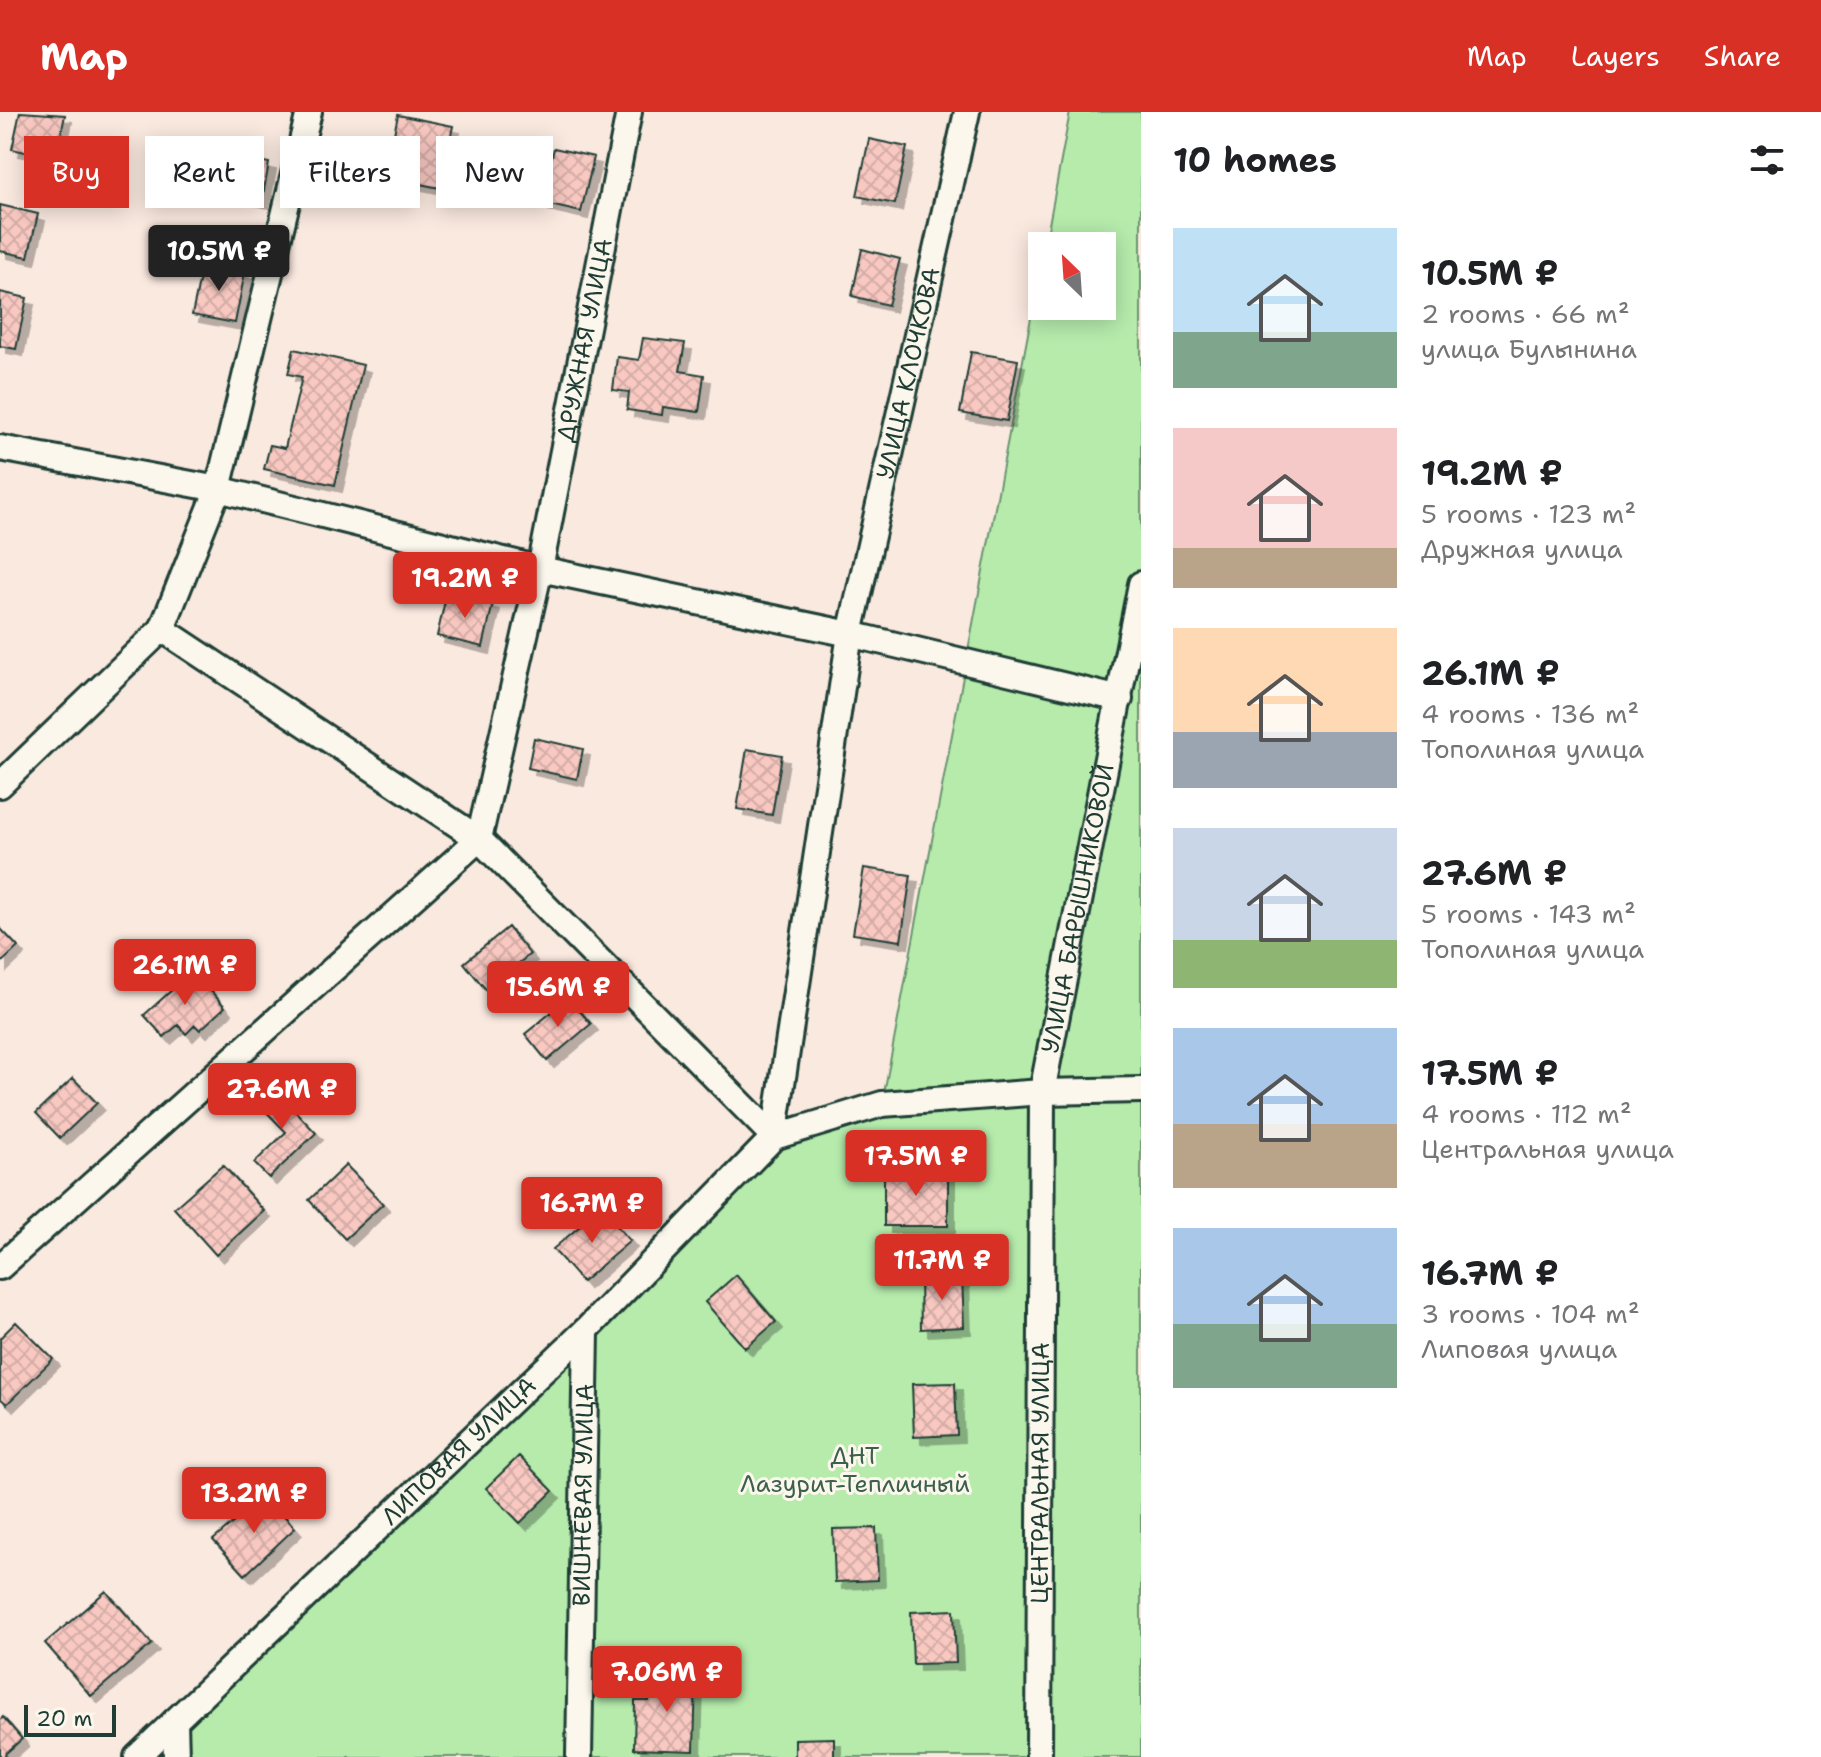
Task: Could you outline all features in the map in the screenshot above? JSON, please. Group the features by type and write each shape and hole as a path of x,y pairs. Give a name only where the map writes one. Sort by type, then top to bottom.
{"street":[{"path":"0,785 162,629 218,489 309,112"},
{"name":"ДРУЖНАЯ УЛИЦА","path":"479,839 540,569 629,112"},
{"name":"УЛИЦА КЛОЧКОВА","path":"774,1137 850,634 967,112"},
{"path":"0,448 218,489 540,569 850,634 1120,699"},
{"name":"УЛИЦА БАРЫШНИКОВОЙ","path":"1042,1092 1141,584"},
{"path":"162,629 479,839 774,1137 882,1104 1042,1092 1141,1090"},
{"path":"0,1267 479,839"},
{"name":"ЦЕНТРАЛЬНАЯ УЛИЦА","path":"1039,1757 1042,1092"},
{"name":"ЛИПОВАЯ УЛИЦА","path":"137,1757 586,1330 774,1137"},
{"name":"ВИШНЁВАЯ УЛИЦА","path":"579,1757 586,1330"},
{"path":"175,1721 176,1757"}],"green space":[{"name":"ДНТ Лазурит-Тепличный","path":"1070,112 1141,112 1141,1757 130,1757 779,1147 882,1104 1031,320 1116,320 1116,232 1048,232"}],"building":[{"path":"20,112 65,115 61,136 24,136 24,152 12,149"},
{"path":"398,115 453,126 451,136 436,136 436,187 420,184 420,136 394,136"},
{"path":"869,139 907,147 895,204 857,196"},
{"path":"554,148 594,157 581,212 553,206"},
{"path":"264,162 269,163 264,190"},
{"path":"0,205 38,214 28,257 0,251"},
{"path":"862,249 900,259 888,305 852,296"},
{"path":"203,263 245,272 235,323 192,315"},
{"path":"0,292 27,298 16,349 0,346"},
{"path":"643,338 685,343 680,371 704,375 699,412 663,407 662,415 627,410 629,392 613,390 617,357 639,360"},
{"path":"294,349 363,365 335,485 264,469 270,445 285,448 302,377 288,374"},
{"path":"971,352 1018,360 1007,421 960,413"},
{"path":"447,592 493,603 483,647 437,636"},
{"path":"534,738 583,749 577,779 528,768"},
{"path":"747,749 782,755 772,815 737,809"},
{"path":"864,868 911,875 901,941 853,934"},
{"path":"508,927 530,954 486,990 464,963"},
{"path":"0,928 18,947 0,964"},
{"path":"193,971 225,1007 200,1030 195,1025 186,1034 178,1025 164,1037 144,1015"},
{"path":"569,998 591,1024 547,1061 525,1034"},
{"path":"73,1078 97,1103 60,1138 36,1113"},
{"path":"268,1083 316,1133 269,1178 254,1163 286,1132 252,1097"},
{"path":"223,1165 264,1211 216,1255 174,1208"},
{"path":"346,1165 383,1204 345,1239 309,1200"},
{"path":"948,1170 948,1226 884,1226 884,1171"},
{"path":"601,1208 630,1241 582,1282 553,1249"},
{"path":"736,1275 776,1322 745,1348 705,1302"},
{"path":"962,1275 964,1327 921,1329 920,1277"},
{"path":"16,1322 53,1359 7,1404 0,1398 0,1338"},
{"path":"955,1383 957,1435 914,1437 912,1384"},
{"path":"519,1456 553,1491 520,1523 486,1488"},
{"path":"266,1495 295,1528 245,1575 213,1540"},
{"path":"876,1528 878,1580 835,1582 833,1529"},
{"path":"106,1591 152,1644 91,1696 45,1643"},
{"path":"954,1610 956,1663 913,1664 911,1612"},
{"path":"649,1674 696,1675 694,1751 634,1749 635,1701 649,1701"},
{"path":"3,1717 22,1739 5,1754 7,1757 0,1757 0,1720"},
{"path":"834,1738 834,1757 795,1757 795,1739"}]}
